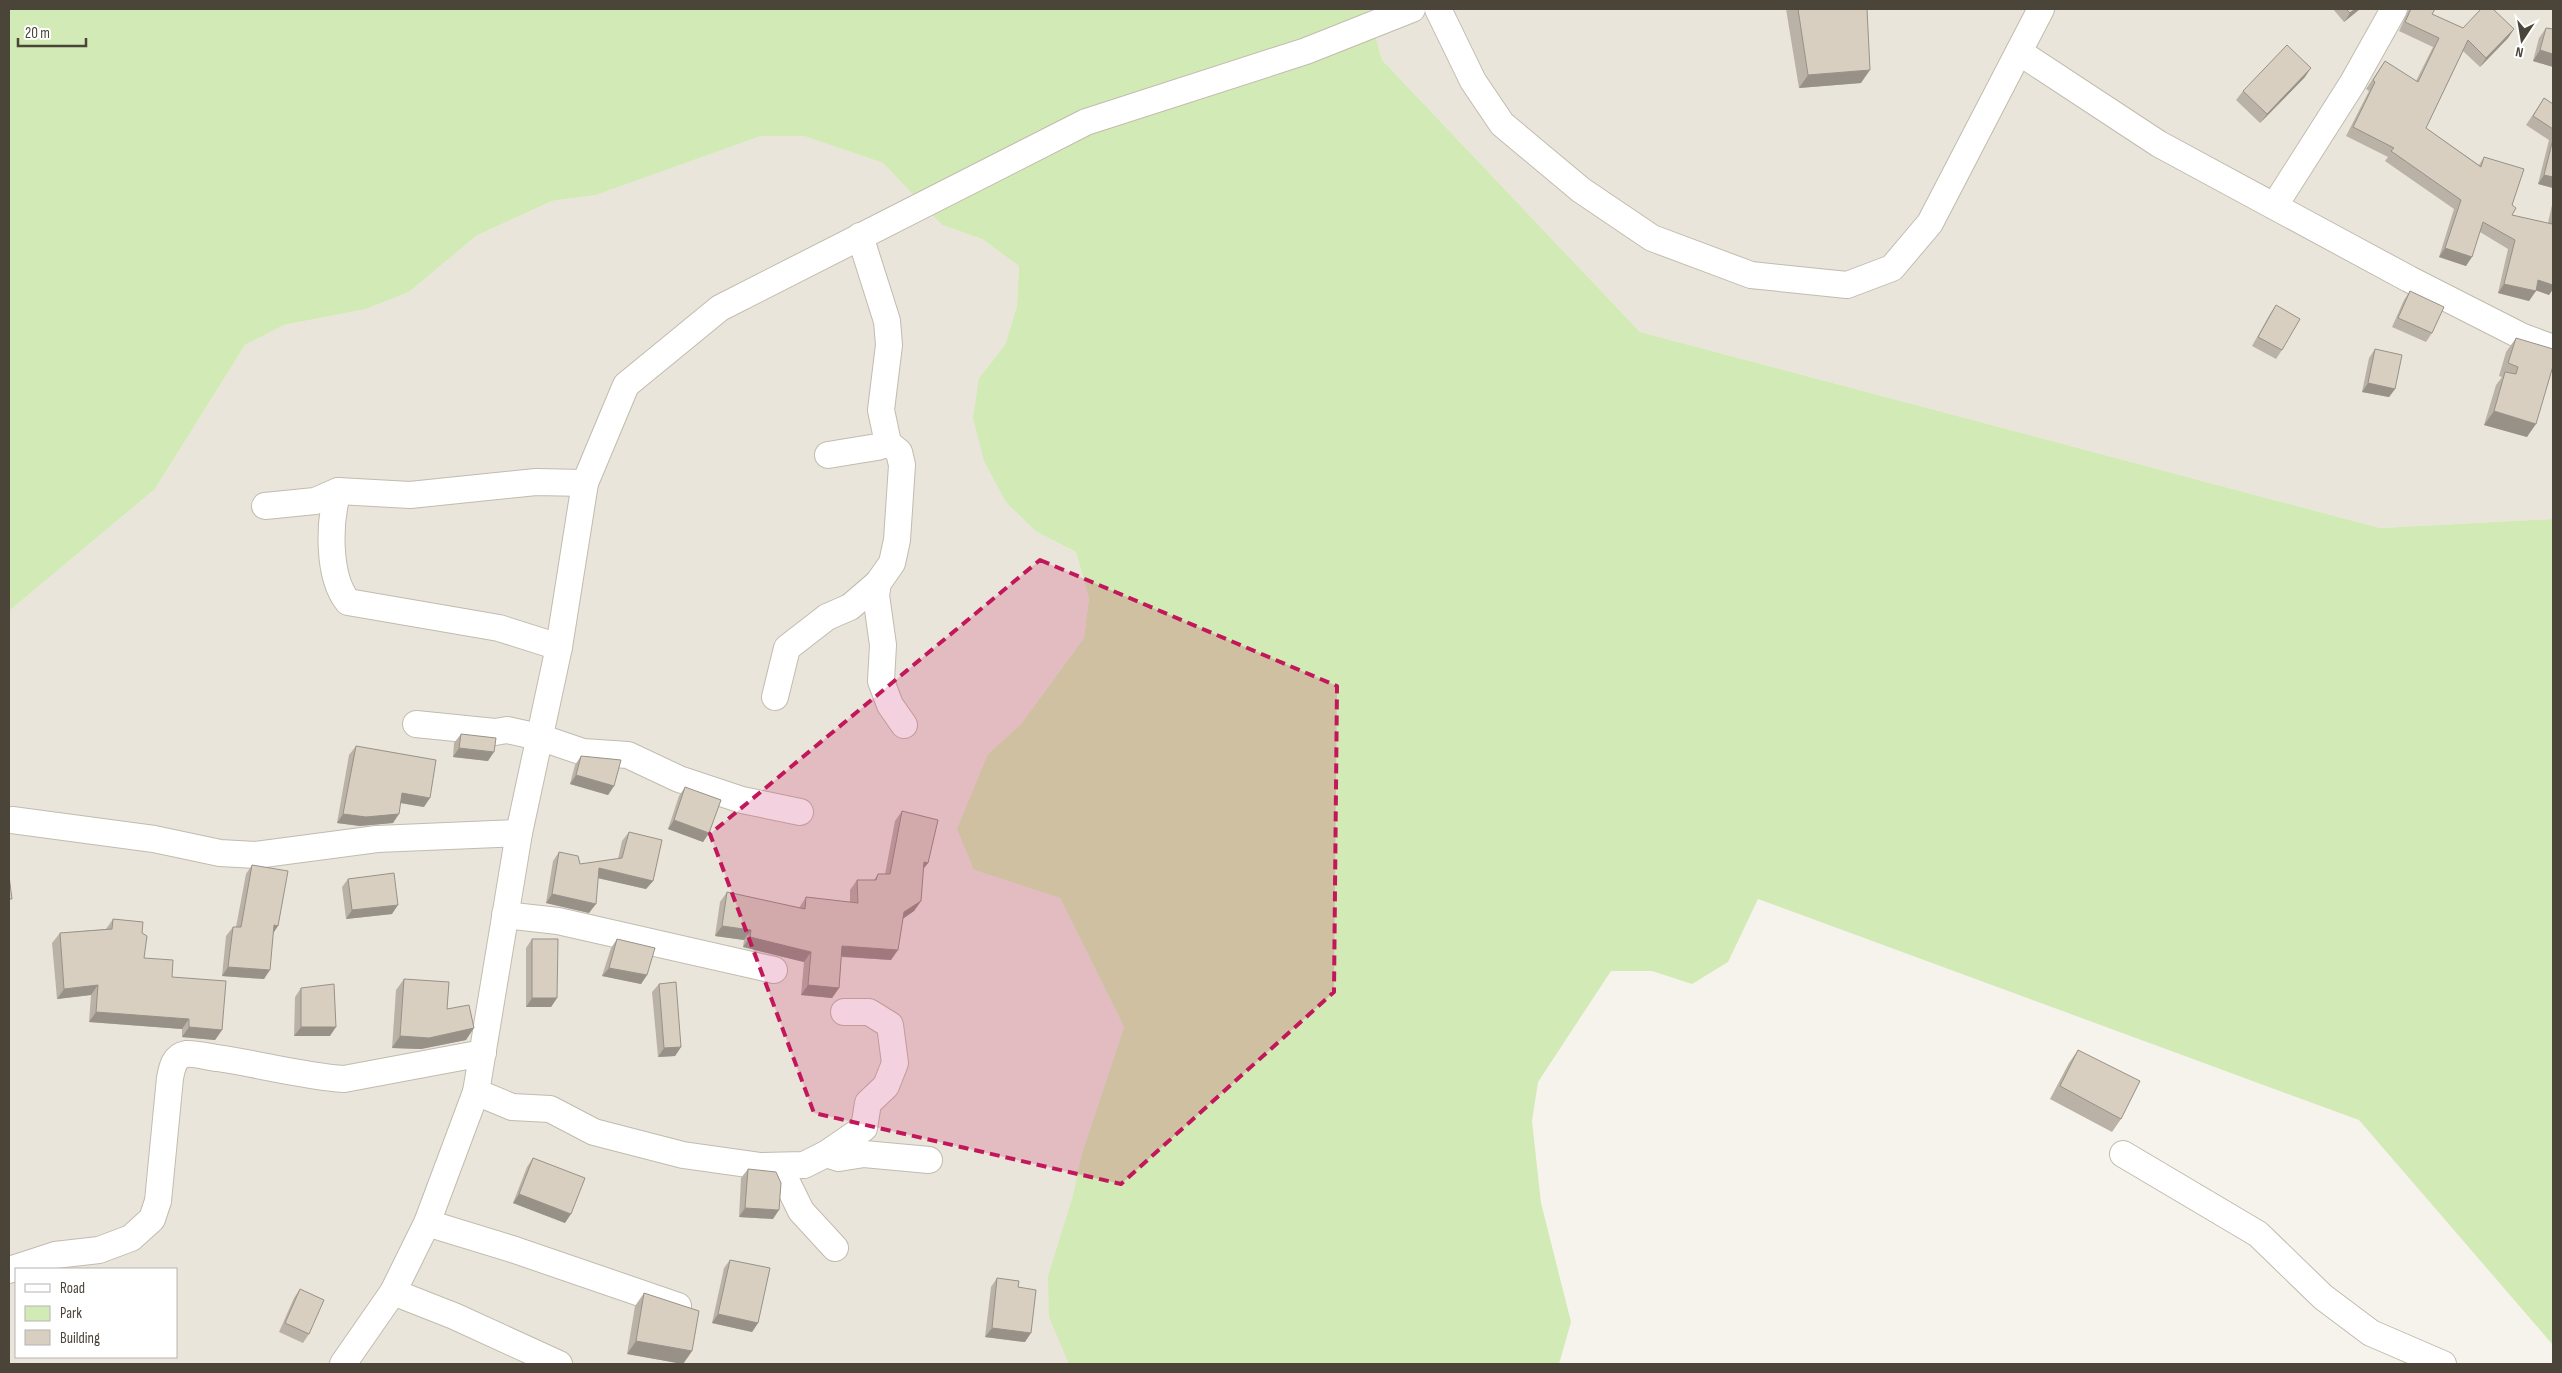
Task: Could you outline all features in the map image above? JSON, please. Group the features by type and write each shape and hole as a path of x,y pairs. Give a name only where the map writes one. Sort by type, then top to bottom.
{"street":[{"path":"343,1364 393,1292 427,1223 476,1092 519,833 559,647 585,483 626,385 720,308 1086,122 1306,52 1412,9"},
{"path":"1438,9 1473,81 1502,124 1581,190 1652,238 1751,275 1847,285 1892,268 1930,223 2041,9"},
{"path":"2276,205 2352,84 2394,9"},
{"path":"2019,52 2159,144 2276,205 2409,279 2523,337 2553,348"},
{"path":"775,697 787,648 827,616 850,607 878,583 892,563 898,540 902,465 899,452 888,442 881,410 889,345 887,321 860,236"},
{"path":"828,455 877,448 888,442"},
{"path":"266,506 315,501 338,491 410,495 536,482 585,483"},
{"path":"338,491 334,506 333,568 341,593 348,602 499,628 559,647"},
{"path":"878,583 876,595 883,645 881,681 890,705 904,725"},
{"path":"416,724 495,732 508,730 539,737 583,752 628,755 679,779 742,800 800,812"},
{"path":"12,820 154,839 220,853 256,855 376,839 519,833"},
{"path":"505,915 558,922 774,970"},
{"path":"476,1092 512,1107 550,1109 594,1132 683,1155 761,1166 804,1165 826,1154 864,1128 868,1103 886,1086 895,1063 890,1025 869,1012 844,1012"},
{"path":"15,1268 55,1255 99,1250 131,1238 152,1219 158,1201 170,1078 173,1064 177,1058 186,1054 234,1060 321,1078 344,1079 483,1053"},
{"path":"826,1154 839,1158 864,1154 929,1160"},
{"path":"2123,1154 2258,1234 2323,1297 2371,1333 2443,1364"},
{"path":"780,1166 801,1211 834,1248"},
{"path":"427,1223 515,1250 692,1310"},
{"path":"393,1292 454,1316 559,1364"}],"highlighted area":[{"path":"1040,560 1337,686 1334,992 1121,1184 814,1113 710,834"}],"shaded area":[{"path":"1368,9 2553,9 2553,519 2380,528 1640,332 1382,60"},
{"path":"761,136 804,136 883,163 942,225 982,239 1019,266 1017,306 1005,345 979,378 1037,532 1076,552 1089,598 1084,638 1021,724 988,754 974,870 1060,898 1124,1027 1082,1153 1072,1199 1069,1364 9,1364 9,611 155,489 245,345 284,325 366,309 409,292 476,236 552,201 596,195"}],"green space":[{"path":"9,9 1368,9 1382,60 1640,332 2380,528 2553,519 2553,1345 2359,1120 1758,899 1728,962 1692,984 1652,971 1611,971 1538,1082 1532,1121 1541,1203 1571,1322 1559,1364 1069,1364 1049,1317 1048,1276 1072,1199 1082,1153 1124,1027 1060,898 974,870 957,829 988,754 1021,724 1084,638 1089,598 1076,552 1037,532 1006,502 984,461 973,418 979,378 1005,345 1017,306 1019,266 982,239 942,225 883,163 804,136 761,136 596,195 552,201 476,236 409,292 366,309 284,325 245,345 155,489 9,611"}],"building":[{"path":"1798,9 1867,9 1870,70 1808,75"},
{"path":"2346,9 2355,9 2350,13"},
{"path":"2411,9 2435,9 2432,14 2463,28 2481,9 2493,9 2514,29 2486,58 2468,40 2426,128 2481,167 2484,157 2524,169 2512,205 2516,208 2512,215 2552,224 2553,219 2553,285 2538,280 2536,291 2504,284 2515,240 2483,222 2472,257 2445,248 2461,200 2391,151 2394,148 2353,127 2375,82 2373,80 2385,61 2418,82 2439,38 2405,22"},
{"path":"2546,28 2553,29 2553,54 2540,50"},
{"path":"2287,45 2311,68 2267,114 2243,91"},
{"path":"2544,98 2553,104 2553,129 2533,116"},
{"path":"2553,139 2553,177 2544,175"},
{"path":"2410,291 2444,307 2432,333 2398,318"},
{"path":"2276,305 2300,319 2282,350 2258,337"},
{"path":"2516,338 2553,349 2553,366 2536,424 2494,411 2505,372 2516,374 2518,367 2508,363"},
{"path":"2375,349 2402,355 2395,389 2368,383"},
{"path":"461,734 496,738 494,752 459,748"},
{"path":"356,746 436,760 430,798 402,793 399,814 366,817 343,814"},
{"path":"581,756 621,760 614,786 576,775"},
{"path":"685,787 721,800 709,833 674,820"},
{"path":"902,811 938,820 928,863 924,862 921,901 904,912 898,950 842,946 839,988 808,985 811,952 750,937 751,930 722,926 727,892 805,909 806,897 858,903 857,880 876,880 878,874 890,874"},
{"path":"629,832 662,840 653,881 599,868 596,904 552,894 559,852 578,856 580,864 622,858"},
{"path":"252,865 288,871 278,926 274,925 270,970 228,967 233,927 241,927"},
{"path":"394,873 398,905 352,910 348,879"},
{"path":"9,876 12,899 9,899"},
{"path":"113,919 143,922 142,933 147,936 144,958 173,960 172,977 226,981 222,1030 189,1027 189,1019 96,1012 98,985 64,989 60,933 112,929"},
{"path":"532,939 558,939 557,998 532,998"},
{"path":"617,939 655,948 647,975 609,968"},
{"path":"404,979 449,982 447,1009 469,1005 474,1028 429,1038 400,1036"},
{"path":"676,982 681,1047 664,1048 659,984"},
{"path":"334,984 336,1027 301,1027 301,988"},
{"path":"2078,1050 2140,1081 2121,1119 2060,1086"},
{"path":"533,1158 585,1178 571,1214 519,1194"},
{"path":"748,1169 776,1172 781,1183 779,1210 745,1208"},
{"path":"730,1260 770,1268 758,1323 718,1314"},
{"path":"997,1278 1019,1281 1018,1287 1036,1290 1031,1333 992,1328"},
{"path":"300,1289 324,1300 309,1334 285,1323"},
{"path":"644,1293 699,1311 692,1351 636,1341"}]}
